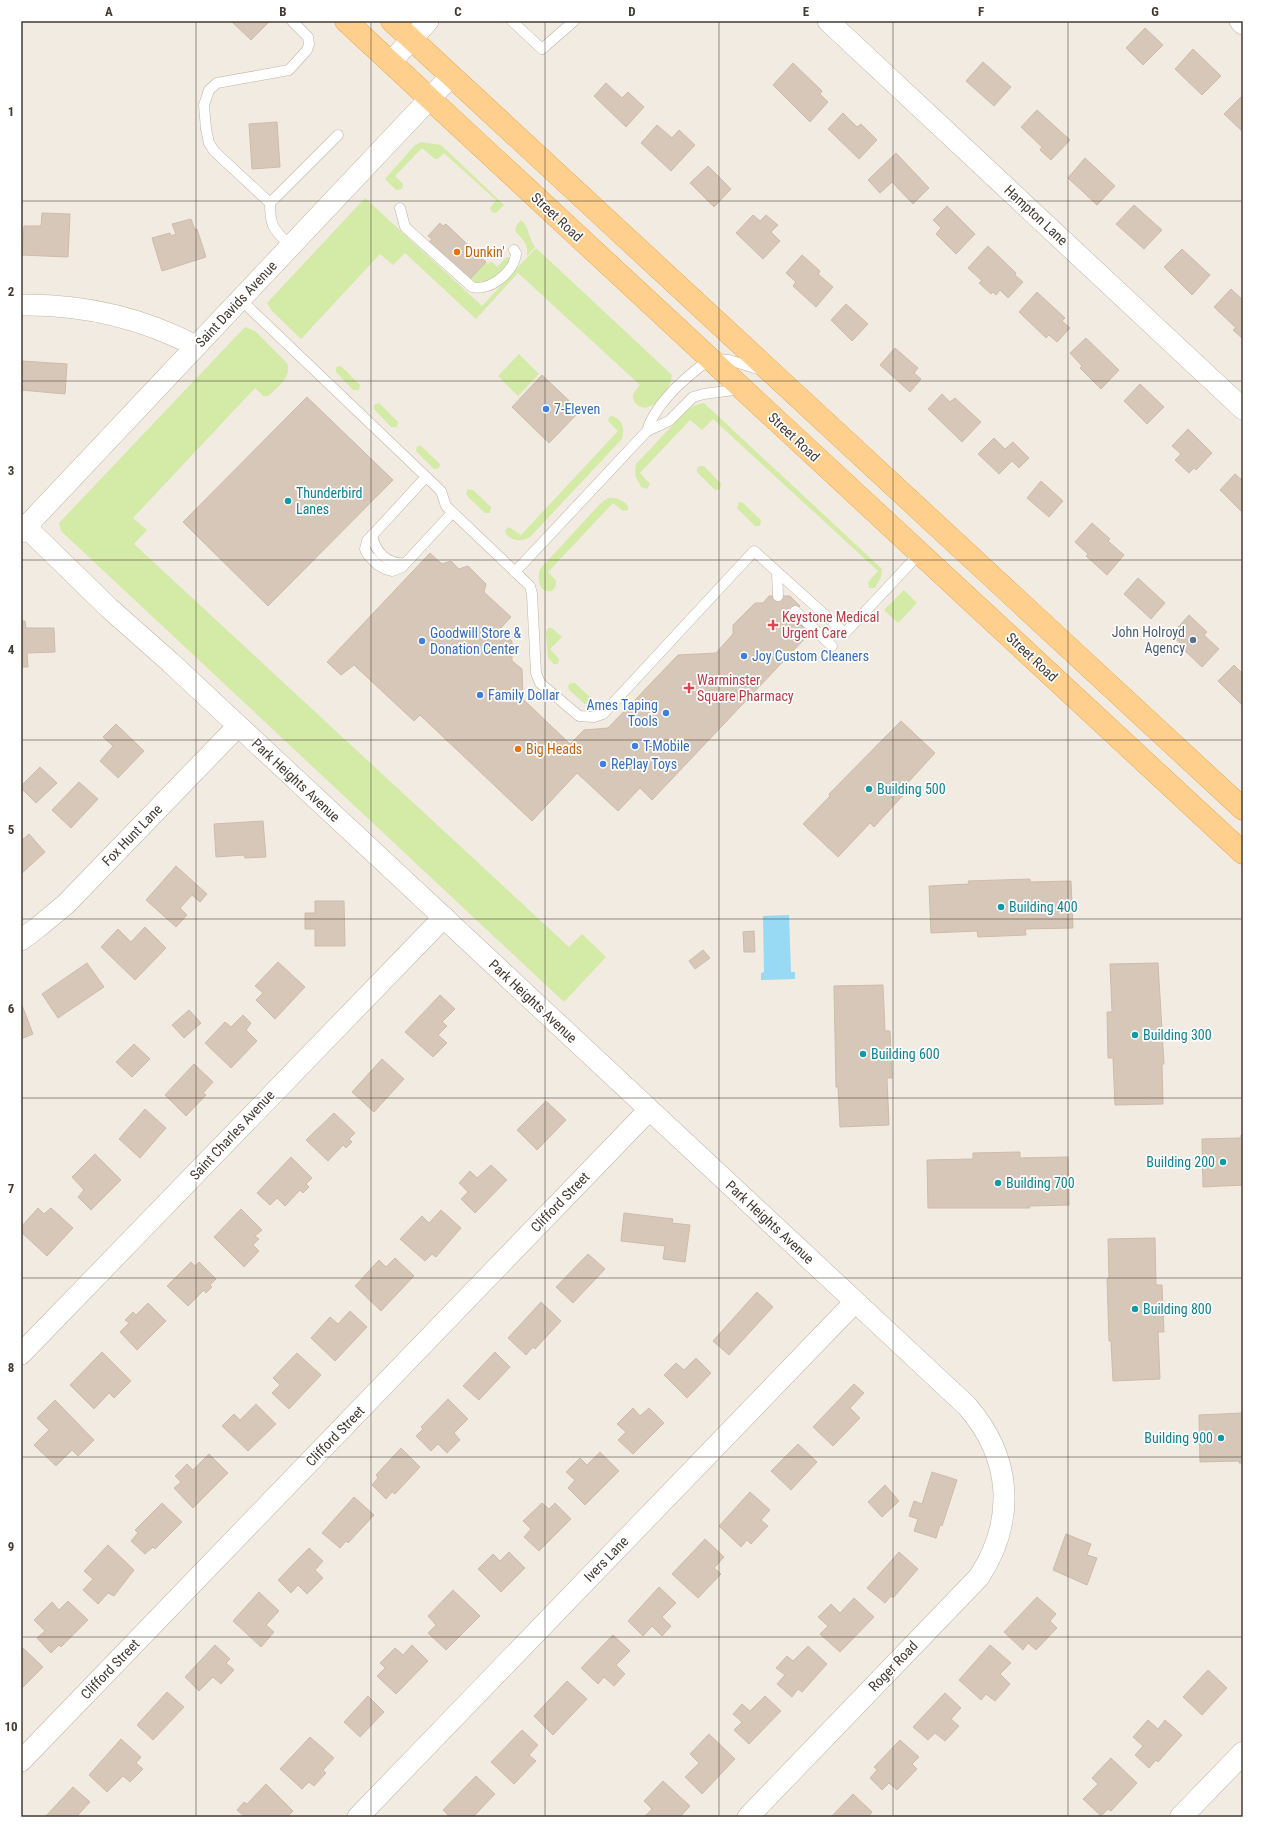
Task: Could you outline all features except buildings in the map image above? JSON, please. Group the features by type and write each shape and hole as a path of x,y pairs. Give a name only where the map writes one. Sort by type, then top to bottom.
{"main road":[{"name":"Street Road","path":"346,21 1243,853"},
{"path":"392,21 1243,809"}],"street":[{"path":"391,62 428,21"},
{"name":"Hampton Lane","path":"828,21 1243,408"},
{"path":"1240,21 1243,24"},
{"name":"Saint Davids Avenue","path":"23,530 451,76"},
{"path":"21,305 59,307 104,313 142,322 196,346"},
{"name":"Park Heights Avenue","path":"23,530 110,608 444,917 967,1406 988,1434 998,1458 1004,1497"},
{"name":"Fox Hunt Lane","path":"21,940 66,904 238,726"},
{"name":"Saint Charles Avenue","path":"21,1354 444,917"},
{"name":"Clifford Street","path":"21,1761 649,1110"},
{"name":"Ivers Lane","path":"358,1817 855,1302"},
{"name":"Roger Road","path":"748,1817 979,1577 990,1560 999,1538 1004,1517 1004,1497"},
{"path":"1181,1817 1243,1753"}],"lane":[{"path":"270,203 214,151 206,129 204,105 209,90 217,83 289,70 307,50 309,44 308,38 292,21"},
{"path":"512,21 542,49 574,21"},
{"path":"290,246 270,221 270,203 338,135"},
{"path":"400,208 405,227 472,287 484,288 496,282 514,263 516,253 514,250"},
{"path":"240,299 441,491 446,506 452,513 530,586 532,594 536,674 540,683 579,716 584,718 603,714 754,552 845,633 920,553"},
{"path":"647,431 650,421 656,411 690,374 710,359 729,360 773,374"},
{"path":"515,572 647,431 668,421 693,398 704,394 743,389"},
{"path":"426,477 372,535 376,549 396,564 405,563 452,513"},
{"path":"777,572 778,596"},
{"path":"795,611 832,646"}],"green space":[{"path":"421,142 441,145 504,205 496,213 492,212 490,208 496,200 444,153 438,159 435,159 422,148 395,176 403,184 402,189 396,190 385,179 414,146"},
{"path":"365,198 482,306 536,248 672,375 670,385 667,390 661,399 648,407 645,408 636,404 633,396 634,392 640,385 518,273 476,319 405,253 393,265 380,254 301,339 271,310 267,303"},
{"path":"521,220 526,226 535,247 527,256 526,244 515,230 517,224"},
{"path":"507,257 510,258 509,261 492,279 481,284 469,280 486,262 488,264 491,261 497,267"},
{"path":"245,327 255,331 287,363 288,373 286,377 283,382 268,396 263,396 255,388 133,518 147,530 134,544 569,947 582,934 606,957 564,1002 61,531 59,523"},
{"path":"519,354 539,374 518,396 498,376"},
{"path":"341,366 360,385 359,390 353,390 336,372 336,367"},
{"path":"379,403 398,422 397,427 391,427 374,409 374,405"},
{"path":"704,403 882,569 881,577 875,588 869,588 868,582 878,571 713,419 702,430 690,420 640,473 650,484 647,489 641,487 635,475 636,464 687,410 693,406"},
{"path":"609,417 616,417 621,422 623,429 622,439 530,537 523,540 515,540 508,536 505,530 509,527 521,535 618,431 608,421"},
{"path":"417,446 421,446 440,464 439,468 434,469 416,451"},
{"path":"704,466 721,484 720,489 715,490 697,472 697,468"},
{"path":"468,489 473,490 491,507 490,513 485,513 468,497 466,493"},
{"path":"608,498 614,498 624,502 628,506 628,510 623,511 613,503 548,572 556,580 556,586 552,591 544,590 539,581 540,569 600,504"},
{"path":"739,502 743,503 761,520 760,526 755,526 737,508"},
{"path":"904,590 917,603 898,623 884,610"},
{"path":"548,628 552,628 562,637 550,649 559,659 558,664 554,664 548,658 546,632"},
{"path":"570,683 575,683 593,700 593,702 585,704 569,690 568,686"}],"water":[{"path":"789,915 791,972 795,972 795,979 761,980 761,973 764,972 763,916"}],"place":[{"name":"Dunkin'","path":"457,252"},
{"name":"7-Eleven","path":"546,409"},
{"name":"Thunderbird Lanes","path":"288,501"},
{"name":"Keystone Medical Urgent Care","path":"773,625"},
{"name":"John Holroyd Agency","path":"1193,640"},
{"name":"Goodwill Store & Donation Center","path":"422,641"},
{"name":"Joy Custom Cleaners","path":"744,656"},
{"name":"Warminster Square Pharmacy","path":"689,688"},
{"name":"Family Dollar","path":"480,695"},
{"name":"Ames Taping Tools","path":"666,713"},
{"name":"T-Mobile","path":"635,746"},
{"name":"Big Heads","path":"518,749"},
{"name":"RePlay Toys","path":"603,764"},
{"name":"Building 500","path":"869,789"},
{"name":"Building 400","path":"1001,907"},
{"name":"Building 300","path":"1135,1035"},
{"name":"Building 600","path":"863,1054"},
{"name":"Building 200","path":"1223,1162"},
{"name":"Building 700","path":"998,1183"},
{"name":"Building 800","path":"1135,1309"},
{"name":"Building 900","path":"1221,1438"}]}
